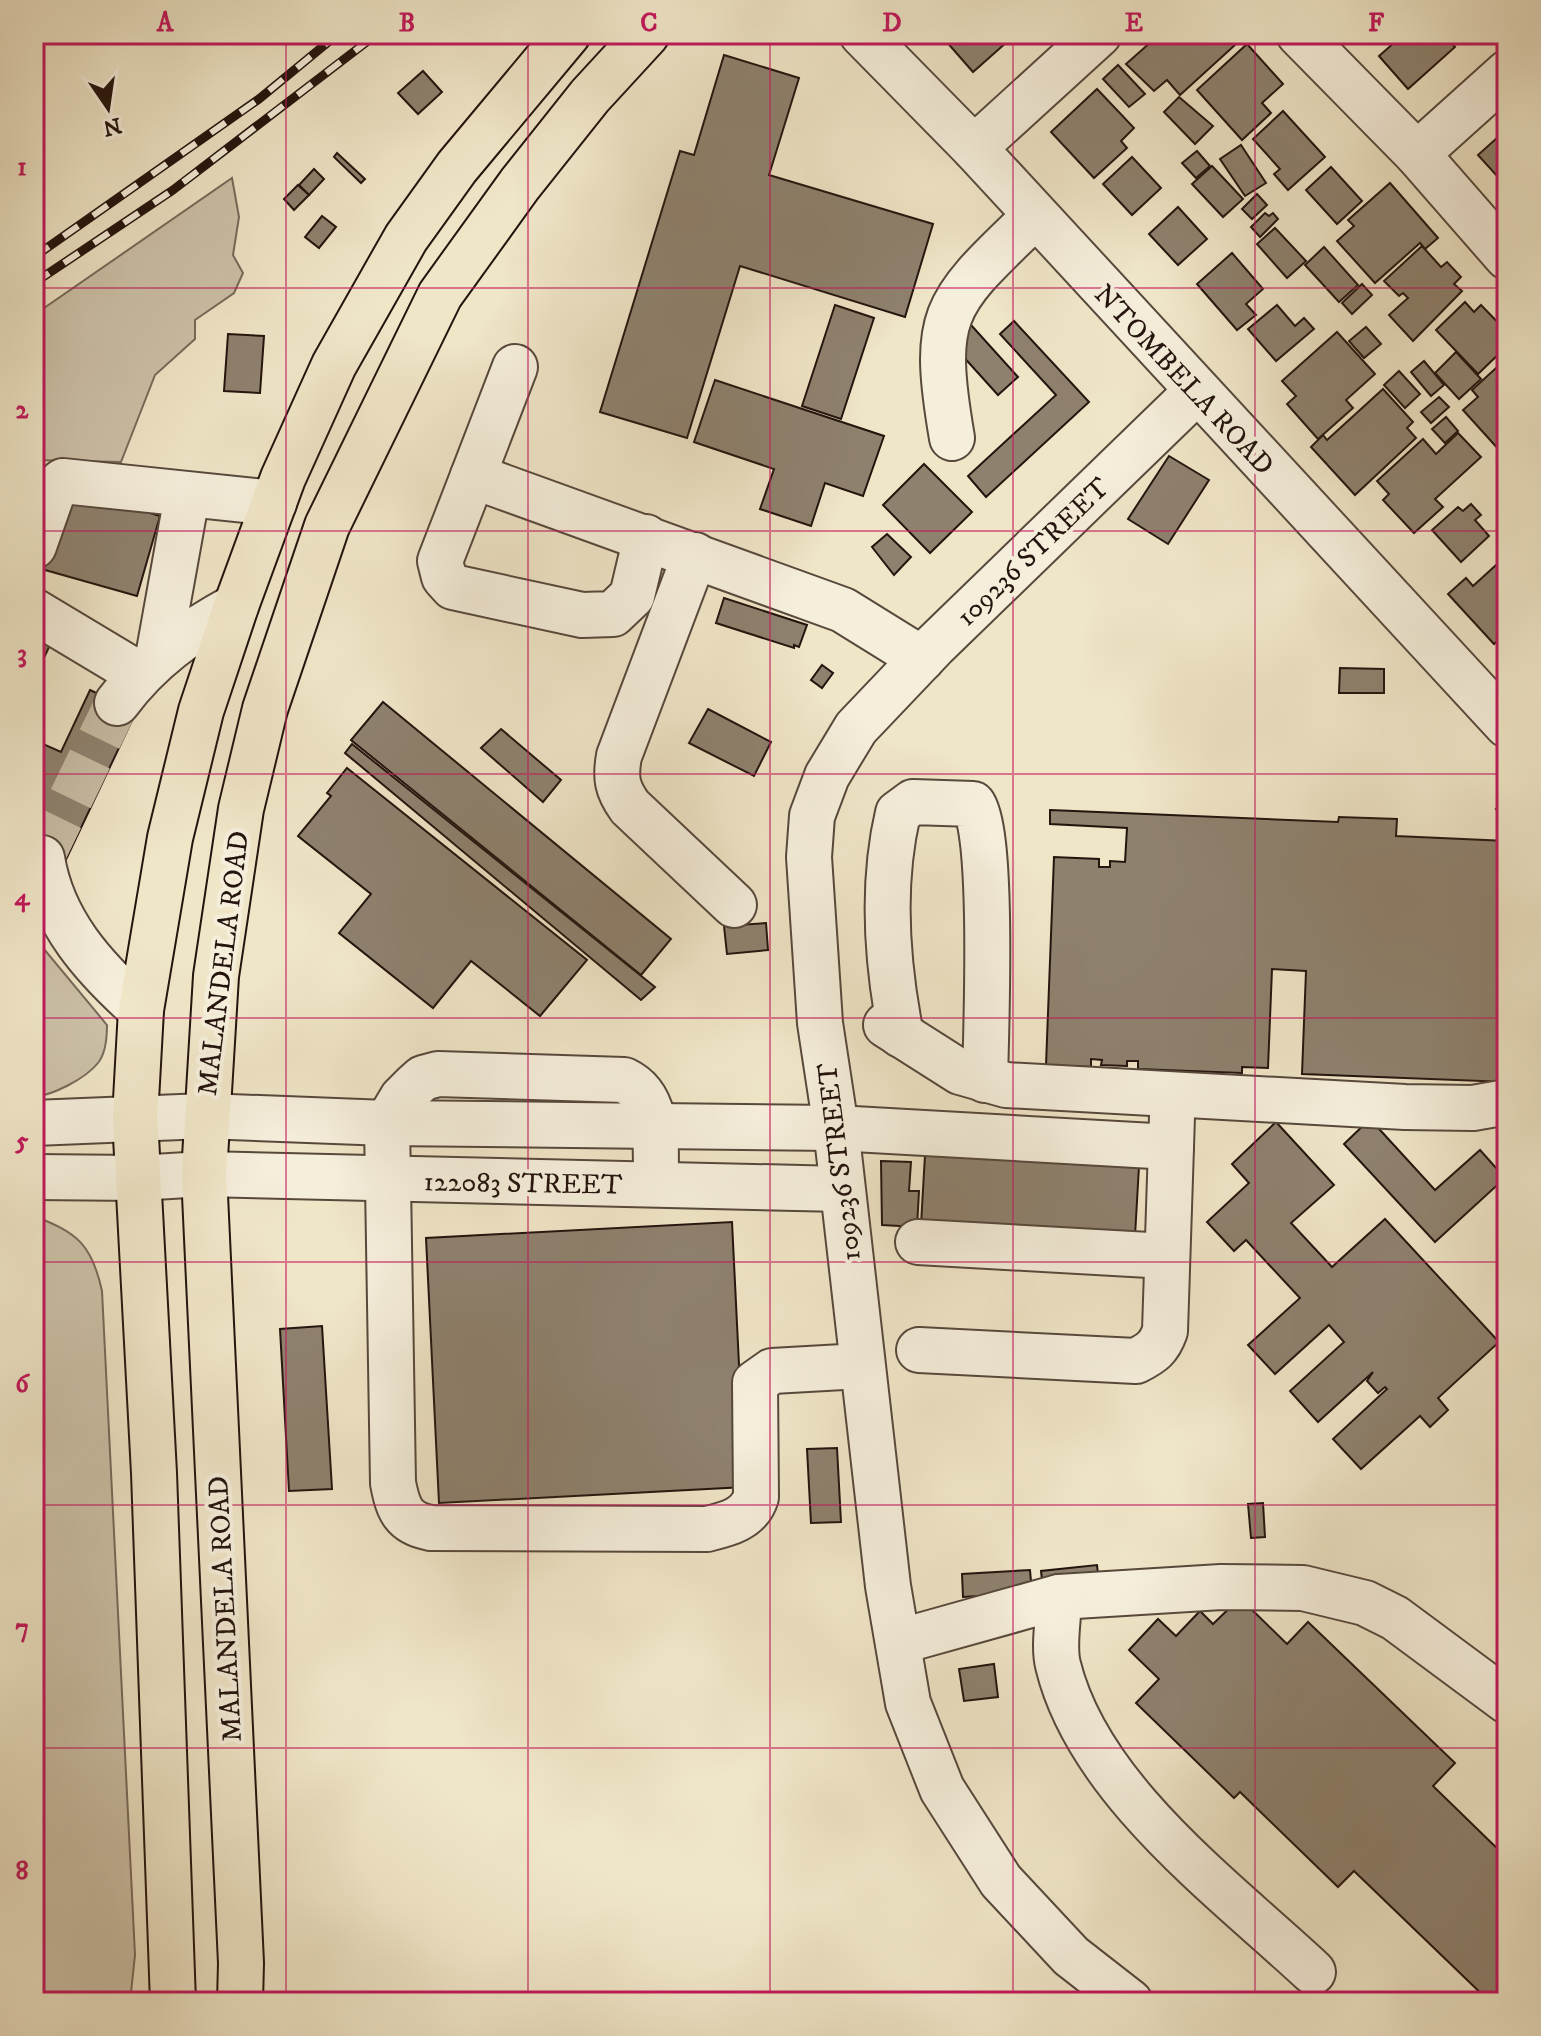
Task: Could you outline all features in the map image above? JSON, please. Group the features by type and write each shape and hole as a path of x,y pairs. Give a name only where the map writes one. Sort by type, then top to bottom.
{"main road":[{"path":"173,2002 154,1473 135,1118 141,1010 170,838 201,711 236,606 274,503 334,365 406,238 466,156 568,34"},
{"name":"MALANDELA ROAD","path":"240,2002 204,1174 205,1116 216,976 241,809 265,709 327,526 440,295 530,171 590,96 647,34"}],"street":[{"name":"NTOMBELA ROAD","path":"862,34 974,148 1196,392 1507,725"},
{"path":"974,148 1099,34"},
{"path":"1299,34 1417,154 1507,257"},
{"path":"1417,154 1507,73"},
{"path":"952,438 942,381 942,336 949,312 980,270 1035,216"},
{"path":"515,367 440,561 444,577 453,587 582,615 613,614 632,596 646,537"},
{"name":"109236 STREET","path":"1130,2002 1071,1956 1001,1881 942,1789 908,1703 861,1366 836,1128 820,1023 810,912 812,816 827,776 856,728 922,659 1196,392"},
{"path":"473,476 843,610 922,659"},
{"path":"34,546 54,489 63,481 274,503"},
{"path":"138,678 187,496"},
{"path":"695,555 619,756 615,776 619,792 630,807 734,905"},
{"path":"138,678 175,641 236,606"},
{"path":"34,611 138,678"},
{"path":"985,1080 987,897 980,818 973,804 913,802 898,813 889,888 893,1030 960,1072 985,1080 1036,1088 1405,1107 1473,1108 1507,1102"},
{"path":"42,858 46,886 61,918 103,976 141,1010"},
{"path":"919,1350 1136,1361 1160,1344 1165,1331 1173,1094"},
{"name":"122083 STREET","path":"34,1123 205,1116 387,1123 836,1128 1171,1147"},
{"path":"387,1123 393,1483 401,1514 414,1525 707,1529 726,1525 744,1516 756,1497 755,1383 772,1371 861,1366"},
{"path":"654,1128 656,1184"},
{"name":"122083 STREET","path":"34,1177 137,1178 204,1174 842,1189"},
{"path":"918,1242 1167,1256"},
{"path":"898,1642 1059,1597 1221,1587 1303,1588 1365,1603 1395,1618 1507,1701"},
{"path":"1059,1597 1057,1663 1078,1715 1107,1768 1141,1812 1313,1972"}],"shaded area":[{"path":"232,178 239,217 233,255 243,273 234,293 195,320 195,339 155,375 121,462 34,460 34,315"},
{"path":"34,937 107,1025 103,1055 92,1069 68,1085 34,1097"},
{"path":"34,1216 62,1228 81,1243 93,1262 102,1291 135,1955 130,2002 58,2002 34,1995"}],"building":[{"path":"952,34 1016,34 973,72 945,40"},
{"path":"1160,34 1225,34 1235,45 1180,95 1167,80 1154,91 1126,64"},
{"path":"1404,34 1420,34 1425,40 1433,34 1444,34 1455,47 1408,89 1379,56"},
{"path":"1247,44 1283,84 1262,103 1271,113 1242,140 1197,90"},
{"path":"724,55 799,78 769,175 933,224 905,317 740,266 687,438 600,412 680,151 694,155"},
{"path":"1118,65 1145,94 1129,107 1103,79"},
{"path":"423,71 442,92 418,114 398,93"},
{"path":"1097,89 1134,128 1121,141 1127,148 1094,178 1051,132"},
{"path":"1179,97 1213,126 1195,144 1164,112"},
{"path":"1283,111 1325,157 1288,190 1274,174 1280,169 1253,139"},
{"path":"1507,129 1507,187 1478,155"},
{"path":"1241,145 1266,183 1245,196 1220,159"},
{"path":"1197,151 1210,166 1196,178 1182,163"},
{"path":"337,153 365,179 361,183 334,157"},
{"path":"1132,157 1161,188 1132,215 1103,184"},
{"path":"1212,166 1243,199 1223,217 1192,184"},
{"path":"1331,167 1362,201 1337,224 1306,190"},
{"path":"314,169 324,179 309,195 299,185"},
{"path":"1390,183 1438,238 1425,249 1420,243 1375,283 1337,241 1354,226 1348,220"},
{"path":"298,185 309,195 294,210 284,199"},
{"path":"1257,194 1267,205 1252,219 1242,209"},
{"path":"1178,207 1207,239 1178,265 1149,234"},
{"path":"1265,213 1269,216 1273,213 1278,219 1260,237 1251,227"},
{"path":"322,216 336,227 319,248 305,237"},
{"path":"1275,228 1306,261 1287,278 1257,244"},
{"path":"1422,246 1441,267 1447,262 1461,277 1454,284 1462,291 1413,341 1389,315 1408,298 1403,293 1399,296 1384,281"},
{"path":"1324,247 1358,285 1339,302 1305,265"},
{"path":"1232,253 1263,289 1246,304 1256,315 1237,330 1197,284"},
{"path":"1362,284 1372,295 1352,314 1342,303"},
{"path":"1465,302 1474,312 1481,305 1507,332 1507,346 1478,374 1436,330"},
{"path":"835,305 874,318 841,419 802,406"},
{"path":"1277,305 1295,326 1304,318 1314,329 1276,361 1248,329"},
{"path":"1014,321 1089,402 986,497 968,476 1056,395 1000,334"},
{"path":"971,325 1018,377 998,395 951,343"},
{"path":"1366,327 1381,344 1364,358 1349,341"},
{"path":"1337,332 1375,374 1346,400 1353,408 1318,439 1287,404 1296,396 1282,381"},
{"path":"228,334 264,336 260,393 224,391"},
{"path":"1456,352 1481,379 1459,399 1435,373"},
{"path":"1507,358 1507,447 1501,452 1463,410 1478,397 1472,390"},
{"path":"1424,361 1444,385 1431,396 1411,372"},
{"path":"1399,371 1420,394 1405,408 1384,385"},
{"path":"715,380 884,436 863,496 825,483 811,526 760,509 774,469 694,442"},
{"path":"1383,389 1413,422 1407,428 1416,438 1355,495 1311,447 1323,435 1327,440"},
{"path":"1439,397 1449,407 1431,423 1421,412"},
{"path":"1446,417 1458,431 1445,443 1432,429"},
{"path":"1458,433 1481,457 1435,499 1443,507 1414,533 1383,500 1389,494 1377,481 1423,439 1436,454"},
{"path":"1507,452 1507,472 1497,461"},
{"path":"1169,456 1209,480 1168,544 1128,519"},
{"path":"924,464 972,512 930,553 883,505"},
{"path":"63,487 160,516 137,596 38,568"},
{"path":"1471,504 1481,515 1475,520 1489,536 1461,562 1432,530 1458,507 1463,511"},
{"path":"887,534 911,557 894,575 872,547"},
{"path":"1507,555 1507,632 1494,644 1448,594 1466,578 1473,586"},
{"path":"724,598 807,625 799,647 716,623"},
{"path":"34,637 50,645 34,679"},
{"path":"822,665 833,673 822,688 811,680"},
{"path":"1340,668 1384,669 1384,693 1339,693"},
{"path":"90,690 136,712 62,868 34,854 34,808 37,801 34,800 34,740 61,752"},
{"path":"383,702 671,939 641,975 351,740"},
{"path":"708,709 771,742 754,776 689,743"},
{"path":"501,729 561,780 543,802 481,748"},
{"path":"352,744 655,987 641,1000 345,753"},
{"path":"347,768 587,960 540,1016 471,961 433,1008 339,933 371,894 298,836 331,796 327,793"},
{"path":"1507,799 1507,821 1496,809"},
{"path":"1050,810 1338,822 1339,817 1397,819 1396,836 1507,841 1507,1082 1302,1074 1306,971 1272,969 1268,1068 1242,1067 1242,1073 1138,1069 1138,1061 1127,1061 1127,1066 1101,1065 1102,1060 1091,1059 1091,1067 1046,1065 1054,857 1099,859 1099,867 1110,867 1110,861 1125,862 1127,828 1050,824"},
{"path":"766,923 768,950 727,954 724,926"},
{"path":"1370,1119 1435,1190 1480,1150 1505,1178 1435,1242 1344,1144"},
{"path":"1276,1122 1334,1185 1291,1223 1332,1267 1385,1219 1499,1342 1438,1398 1448,1410 1430,1427 1420,1416 1361,1469 1333,1439 1387,1389 1385,1387 1378,1393 1367,1381 1373,1372 1318,1422 1290,1391 1344,1342 1329,1325 1275,1374 1248,1345 1300,1298 1246,1240 1234,1251 1207,1222 1249,1183 1232,1164"},
{"path":"925,1155 1139,1166 1135,1236 921,1225"},
{"path":"881,1161 911,1162 909,1191 919,1191 917,1227 882,1225"},
{"path":"732,1222 745,1487 439,1503 426,1238"},
{"path":"322,1326 332,1489 289,1491 280,1329"},
{"path":"837,1448 841,1522 811,1523 807,1449"},
{"path":"1263,1503 1265,1537 1251,1538 1248,1504"},
{"path":"1097,1565 1099,1584 1043,1589 1041,1571"},
{"path":"1030,1570 1032,1593 963,1597 962,1574"},
{"path":"1240,1598 1287,1644 1308,1622 1455,1763 1433,1786 1507,1858 1507,2002 1490,2002 1354,1871 1338,1887 1240,1792 1234,1798 1136,1703 1159,1679 1129,1650 1158,1619 1176,1636 1200,1611 1213,1624"},
{"path":"994,1664 998,1697 964,1701 959,1669"}],"tunnel":[{"path":"42,858 117,703"}],"railway":[{"path":"34,257 259,99 338,34"},
{"path":"34,283 173,190 377,34"}]}
